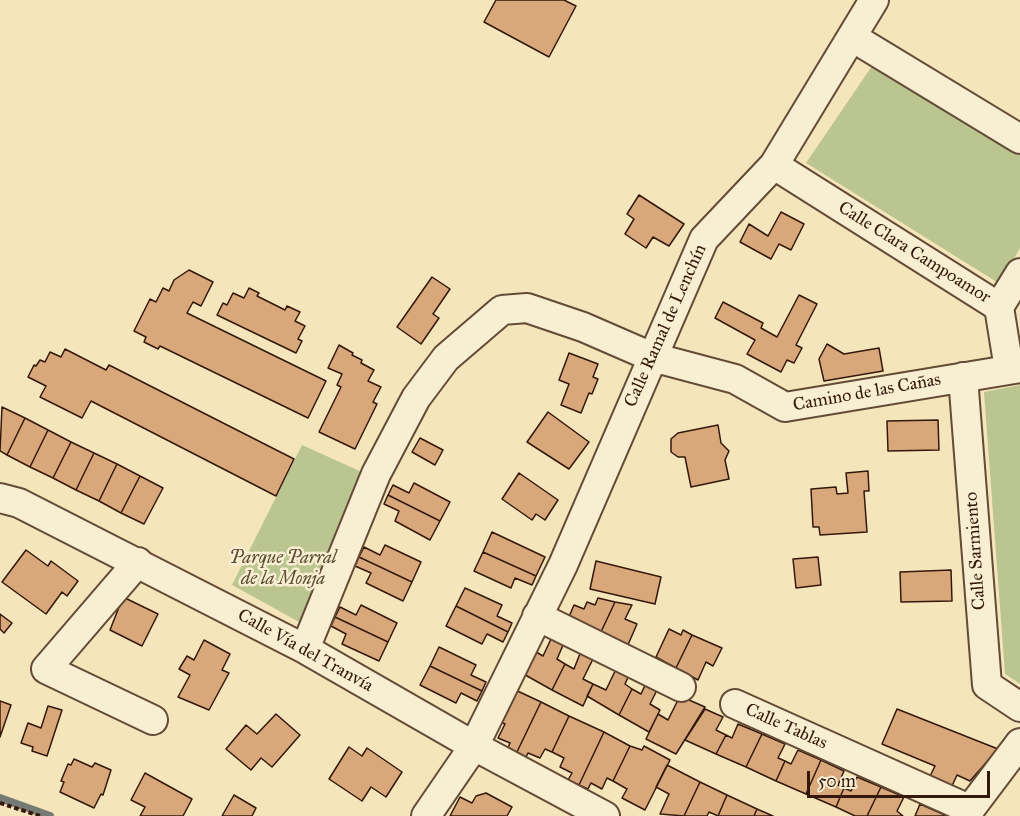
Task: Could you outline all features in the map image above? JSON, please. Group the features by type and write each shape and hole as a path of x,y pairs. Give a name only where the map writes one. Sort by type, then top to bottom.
{"street":[{"name":"Calle Ramal de Lenchín","path":"426,816 474,746 562,565 704,239 774,165 874,0"},
{"path":"852,37 1020,139"},
{"name":"Calle Clara Campoamor","path":"774,165 999,307 1014,368"},
{"path":"999,307 1020,273"},
{"name":"Camino de las Cañas","path":"305,649 376,474 416,398 446,358 502,309 527,308 583,327 652,357 735,379 785,408 1014,368"},
{"name":"Calle Sarmiento","path":"963,377 987,685 1020,707"},
{"name":"Calle Vía del Tranvía","path":"0,498 19,503 305,649 474,746 604,816"},
{"path":"138,562 46,669 153,720"},
{"path":"537,616 681,687"},
{"name":"Calle Tablas","path":"735,704 967,812 1020,743"}],"path":[{"path":"0,802 40,816"}],"green space":[{"path":"872,66 1020,152 1020,248 1000,284 806,163"},
{"path":"1020,385 1020,684 1005,674 984,392"},
{"name":"Parque Parral de la Monja","path":"302,445 364,473 301,623 232,585"}],"building":[{"path":"496,0 564,0 576,6 549,57 484,22"},
{"path":"639,195 684,224 669,246 653,237 646,248 625,234 634,219 627,214"},
{"path":"781,212 804,224 791,250 779,244 771,259 740,242 749,224 768,236"},
{"path":"189,270 213,282 201,306 193,302 187,313 326,381 308,418 160,346 158,349 144,342 146,337 134,331 150,299 156,302 163,288 169,291 174,280"},
{"path":"432,277 450,289 433,314 439,318 421,344 397,327"},
{"path":"249,288 259,293 257,296 285,310 287,306 300,312 295,321 305,326 298,339 302,341 296,353 217,315 223,303 227,305 233,293 244,298"},
{"path":"799,295 817,304 796,345 802,348 794,363 787,360 781,372 747,354 755,340 715,318 723,302 763,323 761,328 777,337"},
{"path":"827,344 844,354 879,348 883,371 824,381 819,359"},
{"path":"339,345 362,360 361,363 374,370 368,381 381,387 373,402 377,404 355,449 319,432 341,387 337,385 342,374 328,368"},
{"path":"65,349 106,370 109,365 294,459 276,496 91,401 82,418 40,397 46,386 28,377 34,365 36,366 40,360 45,362 50,352 61,357"},
{"path":"569,353 598,364 593,377 598,379 581,413 561,405 569,384 559,380"},
{"path":"2,407 25,418 7,455 0,451"},
{"path":"548,412 589,442 569,469 527,442"},
{"path":"25,418 48,430 30,467 7,455"},
{"path":"938,420 939,450 888,451 887,421"},
{"path":"718,425 721,443 729,451 725,460 729,479 691,487 685,457 678,457 671,452 671,439 678,433"},
{"path":"48,430 71,442 53,478 30,467"},
{"path":"420,438 443,450 435,465 412,452"},
{"path":"71,442 94,453 76,490 53,478"},
{"path":"94,453 117,464 99,501 76,490"},
{"path":"117,464 140,476 121,513 99,501"},
{"path":"868,471 869,491 864,491 867,532 820,535 819,527 813,527 811,489 836,487 837,494 848,493 846,473"},
{"path":"519,473 558,500 545,520 536,514 532,520 502,499"},
{"path":"140,476 163,488 144,524 121,513"},
{"path":"414,483 450,502 440,521 388,495 393,485 409,493"},
{"path":"388,495 440,521 430,540 395,521 399,511 384,504"},
{"path":"492,532 545,557 536,576 483,552"},
{"path":"385,545 421,562 412,582 359,557 364,547 380,555"},
{"path":"26,550 48,566 51,561 78,581 67,596 62,592 46,614 2,582"},
{"path":"483,552 536,576 532,585 515,578 511,588 474,571"},
{"path":"359,557 412,582 403,601 366,583 371,573 355,566"},
{"path":"818,557 821,585 796,588 793,559"},
{"path":"596,561 661,577 655,604 590,589"},
{"path":"951,570 952,601 901,602 900,572"},
{"path":"465,588 502,605 497,616 512,623 508,632 456,606"},
{"path":"123,597 158,614 142,646 110,630"},
{"path":"598,598 615,602 600,634 568,619 574,605 584,609 587,602 595,605"},
{"path":"615,602 632,605 625,619 637,624 627,647 600,634"},
{"path":"361,605 397,623 388,642 335,617 340,607 356,615"},
{"path":"456,606 508,632 503,642 487,634 482,644 446,626"},
{"path":"0,614 12,623 4,633 0,629"},
{"path":"335,617 388,642 379,661 342,644 346,634 331,626"},
{"path":"669,629 681,635 683,630 692,635 676,668 656,657"},
{"path":"692,635 722,648 713,666 706,662 698,680 676,668"},
{"path":"552,637 564,643 557,659 565,664 552,690 520,672 531,649 543,656"},
{"path":"204,640 230,654 222,670 229,673 209,710 178,697 190,675 179,669 187,656 194,660"},
{"path":"439,647 476,665 471,675 486,682 482,691 430,666"},
{"path":"581,651 594,657 583,679 593,684 583,706 552,690 565,664 574,669"},
{"path":"430,666 482,691 477,701 461,693 456,703 420,685"},
{"path":"617,667 630,673 625,684 632,689 619,715 587,696 593,684 606,690"},
{"path":"647,681 659,686 650,704 660,710 649,732 619,715 632,689 641,694"},
{"path":"509,687 541,702 516,754 507,750 510,743 498,738 505,724 494,719"},
{"path":"680,696 705,707 676,754 646,739 658,714 668,720"},
{"path":"0,701 11,705 0,737"},
{"path":"541,702 569,716 552,752 545,749 540,758 528,753 525,759 516,754"},
{"path":"48,706 62,710 47,756 32,751 33,747 21,743 28,723 41,728"},
{"path":"705,709 723,717 716,730 726,735 716,754 685,740"},
{"path":"897,709 998,749 970,781 957,775 952,786 930,776 935,766 882,744"},
{"path":"276,714 300,735 272,767 261,758 251,770 226,749 246,725 257,734"},
{"path":"569,716 604,732 579,785 568,780 572,773 560,767 564,758 552,752"},
{"path":"738,724 762,734 746,767 716,754 726,735 732,738"},
{"path":"604,732 630,746 613,781 607,778 602,789 591,783 588,789 579,785"},
{"path":"762,734 785,744 778,758 785,761 776,781 746,767"},
{"path":"630,746 642,750 644,746 670,760 645,810 622,798 627,789 613,781"},
{"path":"349,747 362,756 367,748 402,772 386,797 371,787 362,801 329,779"},
{"path":"798,750 821,760 806,794 776,781 785,761 791,764"},
{"path":"74,759 92,767 95,763 111,770 103,795 101,794 94,808 60,792 64,782 61,781 68,764 71,765"},
{"path":"821,760 844,771 838,785 844,788 836,807 806,794"},
{"path":"667,765 700,782 684,816 660,814 669,794 656,787"},
{"path":"145,773 192,799 183,816 140,816 145,807 131,800"},
{"path":"857,777 881,787 867,816 855,816 836,807 844,788 851,791"},
{"path":"700,782 727,795 718,816 709,812 707,816 684,816"},
{"path":"881,787 904,797 897,811 903,816 867,816"},
{"path":"486,793 512,807 507,816 450,816 460,797 472,803 476,796"},
{"path":"234,795 256,808 252,816 222,816"},
{"path":"727,795 757,809 754,816 718,816"},
{"path":"920,804 947,816 915,816"},
{"path":"757,809 773,816 754,816"}],"waterway":[{"path":"0,798 50,816"}]}
